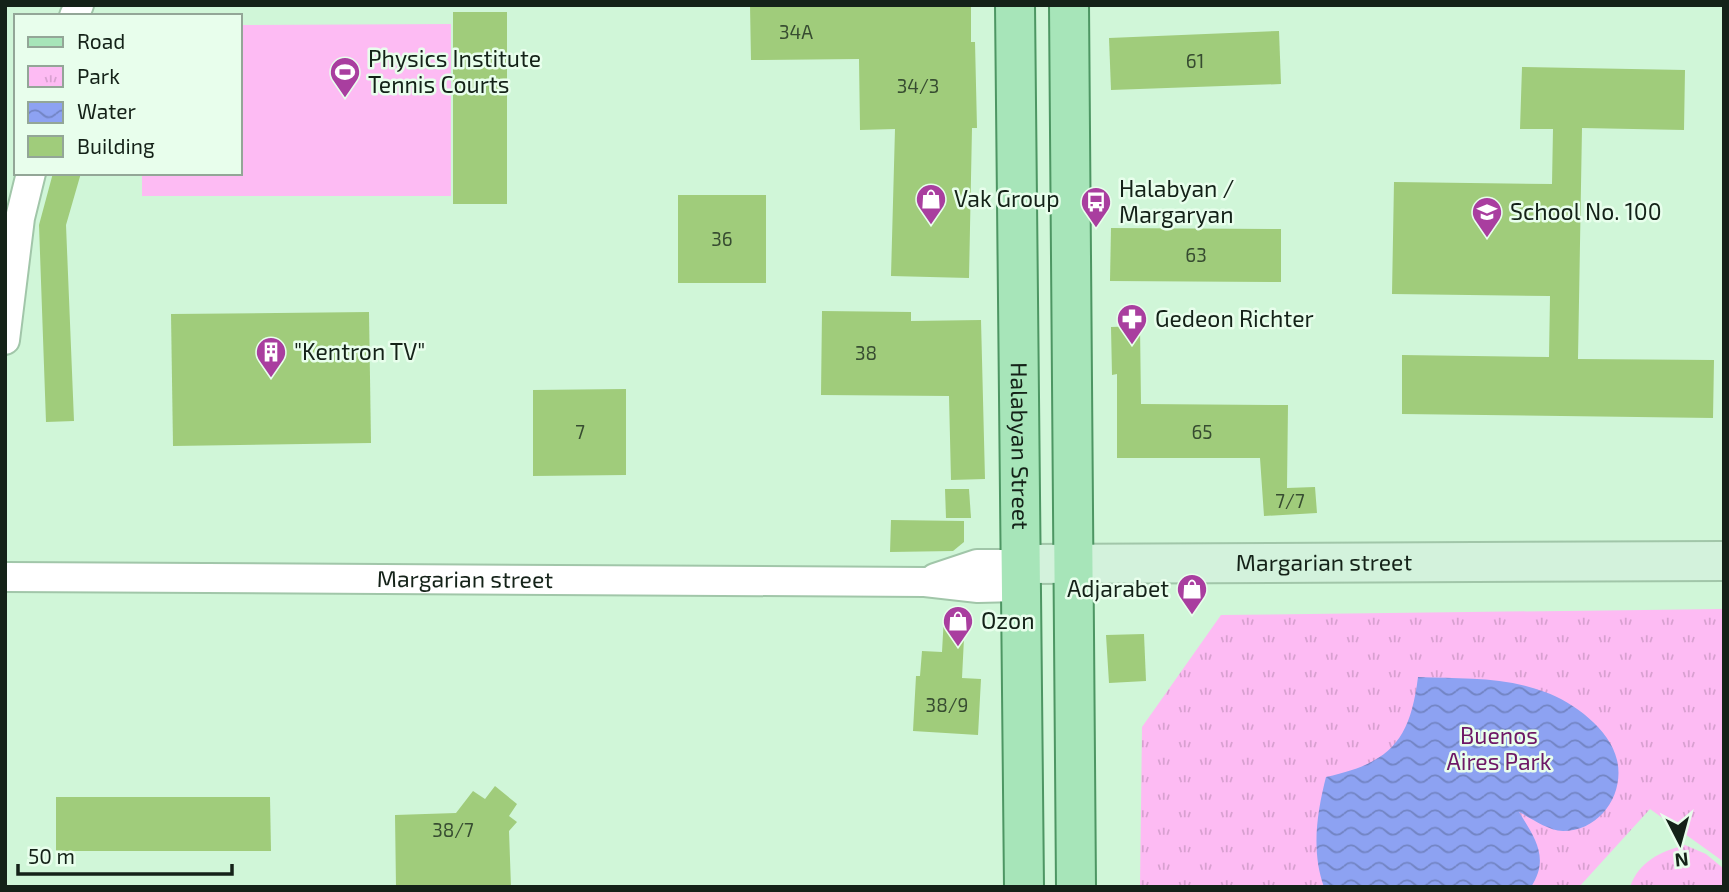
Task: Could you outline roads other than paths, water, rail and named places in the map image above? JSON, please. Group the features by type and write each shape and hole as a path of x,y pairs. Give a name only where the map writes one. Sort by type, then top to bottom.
{"main road":[{"name":"Halabyan Street","path":"1015,5 1024,887"},
{"path":"1069,5 1076,887"},
{"name":"Margarian street","path":"1075,576 1724,561"},
{"name":"Margarian street","path":"1022,576 1724,582"}],"street":[{"path":"5,340 20,218 31,175"},
{"name":"Margarian street","path":"5,577 925,582 977,564 1022,576"}],"water":[{"path":"1418,677 1498,681 1545,692 1567,702 1589,718 1599,727 1613,749 1617,760 1617,785 1607,808 1588,825 1557,830 1519,812 1535,840 1540,857 1537,877 1531,887 1324,887 1318,860 1317,832 1326,777 1366,764 1393,746 1409,718"}],"place":[{"name":"Physics Institute Tennis Courts","path":"345,99"},
{"name":"Vak Group","path":"931,226"},
{"name":"Halabyan / Margaryan","path":"1096,229"},
{"name":"School No. 100","path":"1487,239"},
{"name":"Gedeon Richter","path":"1132,346"},
{"name":"\"Kentron TV\"","path":"271,379"},
{"name":"Adjarabet","path":"1192,616"},
{"name":"Ozon","path":"958,648"}],"park label":[{"name":"Buenos Aires Park","path":"1499,749"}]}
